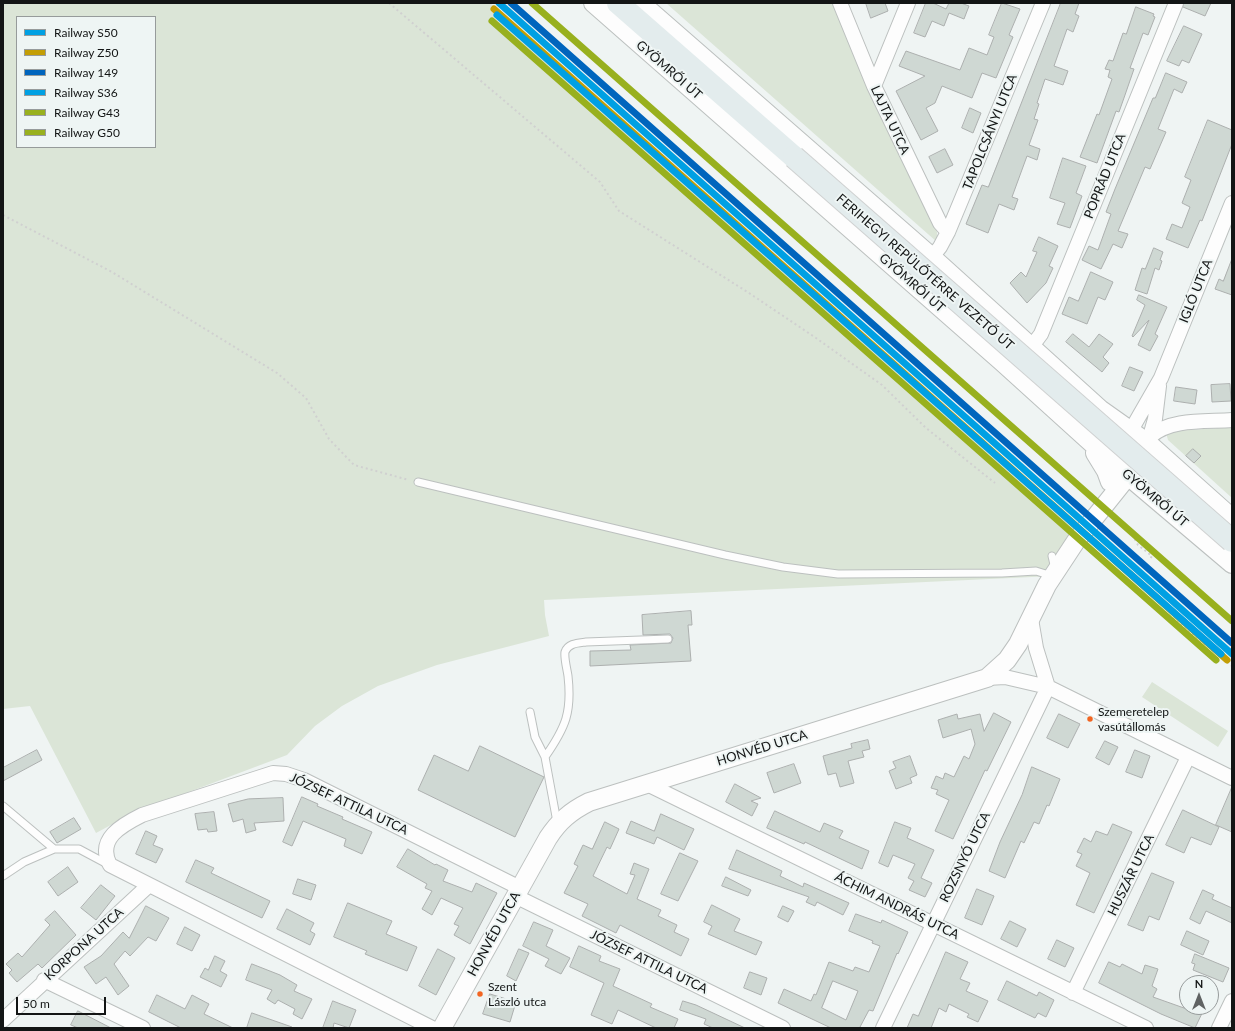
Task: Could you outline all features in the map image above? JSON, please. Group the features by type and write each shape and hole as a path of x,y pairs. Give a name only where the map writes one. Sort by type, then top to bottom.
{"main road":[{"name":"FERIHEGYI REPÜLŐTÉRRE VEZETŐ ÚT","path":"618,3 1232,542"}],"street":[{"name":"GYÖMRŐI ÚT","path":"593,3 1114,464 1232,564"},
{"path":"641,3 932,257 1100,409 1130,432 1149,439 1232,518"},
{"name":"LAJTA UTCA","path":"840,3 874,86 940,223 948,232"},
{"path":"874,86 908,3"},
{"name":"TAPOLCSÁNYI UTCA","path":"932,257 940,247 948,232 1043,3"},
{"name":"POPRÁD UTCA","path":"1032,346 1041,334 1176,3"},
{"name":"IGLÓ UTCA","path":"1130,432 1149,410 1232,203"},
{"path":"1149,410 1185,423"},
{"name":"IGLÓ UTCA","path":"1149,410 1149,439"},
{"path":"1149,439 1164,428 1185,423 1232,420"},
{"name":"HONVÉD UTCA","path":"1111,499 1114,464 1130,432"},
{"path":"1084,436 1106,471 1111,499 1122,493 1145,490"},
{"name":"HONVÉD UTCA","path":"442,1028 517,892 557,825 573,810 589,802 987,678 1007,660 1018,644 1031,619 1053,568 1111,499 1128,476 1149,439"},
{"path":"1031,619 1036,648 1048,687"},
{"path":"987,678 1005,677 1048,687 1082,702 1232,778"},
{"name":"ROZSNYÓ UTCA","path":"883,1028 1048,687"},
{"name":"HUSZÁR UTCA","path":"1073,993 1188,757"},
{"name":"JÓZSEF ATTILA UTCA","path":"110,865 105,856 107,843 112,834 123,824 142,815 273,773 286,774 304,780 517,892 783,1028"},
{"name":"ÁCHIM ANDRÁS UTCA","path":"647,784 1146,1028"},
{"path":"110,865 148,886 432,1028"},
{"name":"KORPONA UTCA","path":"3,1020 44,980 148,886"},
{"path":"44,980 138,1027"},
{"path":"1219,1028 1232,1001"}],"lane":[{"path":"418,482 725,555 783,567 838,574 1002,573 1036,571 1053,568"},
{"path":"546,757 561,734 568,716 568,677 565,652 568,647 576,643 586,642 668,639"},
{"path":"530,712 536,737 546,757 557,825"},
{"path":"3,806 54,849"},
{"path":"3,876 24,862 54,849 79,850 110,865"}],"path":[{"path":"389,3 600,182 619,211 756,297 882,385 926,428 995,483"},
{"path":"3,215 112,272 277,373 306,398 329,439 354,465 418,482"},
{"path":"1111,499 1138,545 1152,556 1150,559"},
{"path":"1083,546 1232,666"}],"green space":[{"path":"3,3 490,3 1078,525 1053,576 544,600 549,636 437,665 378,686 342,706 315,726 287,755 133,813 96,833 30,706 3,709"},
{"path":"666,3 835,3 859,64 937,232 937,242"},
{"path":"1232,427 1232,498 1168,440 1166,433"},
{"path":"1152,682 1228,731 1218,747 1142,697"}],"building":[{"path":"866,3 885,3 888,11 871,18"},
{"path":"926,3 933,3 946,9 949,3 961,3 969,6 964,19 949,13 944,26 932,21 925,37 914,33"},
{"path":"1002,3 1020,9 1009,35 1013,37 996,78 982,73 972,98 942,86 935,103 926,108 938,131 921,140 896,91 925,76 899,66 906,51 960,70 969,48 987,55 994,37 989,35"},
{"path":"1061,3 1079,3 1075,14 1079,16 1073,32 1067,29 1054,66 1068,71 1063,85 1045,79 1037,103 1039,104 1034,119 1038,120 1029,145 1040,149 1037,160 1027,156 1012,197 1018,199 1014,210 999,204 988,233 966,224 982,185 988,187"},
{"path":"1184,3 1211,3 1205,16 1183,7"},
{"path":"1136,7 1154,14 1153,16 1155,17 1148,35 1143,33 1130,68 1134,69 1119,112 1116,111 1097,163 1080,157 1097,114 1099,115 1112,79 1108,77 1110,70 1105,69 1109,60 1113,61 1123,33 1126,34"},
{"path":"1184,26 1202,34 1189,63 1182,60 1179,66 1167,61"},
{"path":"1166,73 1187,82 1182,93 1174,89 1158,129 1166,132 1150,169 1145,167 1118,231 1128,234 1122,248 1113,244 1101,269 1082,260 1089,246 1098,250 1111,214 1106,212 1153,98 1155,98"},
{"path":"970,108 981,113 973,133 962,128"},
{"path":"1208,120 1232,130 1232,144 1202,221 1200,220 1188,248 1166,239 1172,224 1182,228 1190,207 1182,203 1191,180 1185,177"},
{"path":"945,149 953,165 937,173 929,157"},
{"path":"1063,158 1086,166 1076,193 1082,196 1070,228 1057,224 1065,203 1050,198"},
{"path":"1039,237 1058,246 1049,266 1053,268 1046,283 1027,303 1010,283 1021,272 1026,277 1037,252 1033,251"},
{"path":"1154,248 1163,252 1160,260 1162,261 1159,270 1155,268 1147,294 1135,290 1142,268 1145,269"},
{"path":"1232,259 1232,295 1215,289 1219,279 1223,281"},
{"path":"1091,272 1113,282 1105,300 1098,297 1087,324 1062,314 1069,297 1078,301"},
{"path":"1139,295 1167,307 1155,334 1158,336 1150,351 1138,345 1149,320 1133,337 1132,336 1145,305 1137,300"},
{"path":"1073,334 1089,347 1099,334 1113,344 1103,357 1109,363 1102,372 1066,342"},
{"path":"1130,367 1143,372 1134,391 1122,386"},
{"path":"1230,384 1231,401 1212,402 1211,385"},
{"path":"1176,387 1197,390 1195,404 1174,401"},
{"path":"1193,449 1201,456 1194,463 1186,456"},
{"path":"691,611 692,625 688,625 691,661 590,666 590,651 631,650 630,645 671,643 673,638 670,634 643,635 642,615"},
{"path":"994,713 1011,722 987,771 985,770 953,839 935,831 949,800 936,794 938,790 931,788 936,776 943,779 945,773 954,777 964,756 969,759 975,744 971,729 943,738 938,720 957,714 958,719 980,714 984,731"},
{"path":"1059,714 1080,724 1068,748 1047,738"},
{"path":"868,740 870,749 862,751 864,757 848,761 854,783 840,787 836,773 828,775 823,756 852,748 851,744"},
{"path":"1105,741 1118,747 1109,765 1096,758"},
{"path":"480,746 544,777 515,837 418,790 434,755 468,771"},
{"path":"37,750 42,760 3,781 3,768"},
{"path":"1135,750 1150,756 1142,778 1126,772"},
{"path":"910,756 917,775 910,778 912,783 896,789 889,771 896,768 893,762"},
{"path":"794,764 801,783 774,793 767,773"},
{"path":"1032,767 1060,779 1049,806 1047,805 1039,824 1034,822 1024,843 1021,841 1005,878 989,871 1000,842 1022,795"},
{"path":"735,784 761,798 751,801 758,804 752,816 726,802"},
{"path":"1232,787 1232,832 1216,825"},
{"path":"302,797 318,804 317,806 343,817 342,819 372,832 362,854 344,846 346,839 303,821 292,846 283,842"},
{"path":"283,798 284,821 254,823 256,830 246,833 243,819 233,822 228,804 248,799"},
{"path":"1183,810 1219,827 1211,845 1191,837 1184,853 1166,845"},
{"path":"775,811 820,832 824,823 843,831 839,838 869,851 862,869 805,842 804,844 767,828"},
{"path":"214,812 217,831 208,832 207,829 198,830 195,814"},
{"path":"661,814 694,829 684,850 657,837 654,844 626,833 631,821 654,831"},
{"path":"74,818 81,829 57,843 50,832"},
{"path":"605,822 619,829 610,849 607,847 593,876 627,894 635,875 630,874 634,863 649,869 637,899 661,910 658,916 677,925 674,932 689,939 681,956 620,925 616,933 582,916 588,904 564,893 578,866 574,864 583,845 592,849"},
{"path":"895,822 911,828 907,838 934,850 921,878 932,883 925,897 909,890 914,881 908,878 915,864 893,855 888,867 879,863"},
{"path":"1113,824 1132,832 1094,913 1076,905 1090,873 1076,866 1082,854 1077,852 1084,838 1091,842 1096,831 1107,835"},
{"path":"146,831 157,836 153,845 163,849 156,863 136,854"},
{"path":"408,849 435,865 436,864 448,870 443,881 472,892 476,883 497,893 470,944 454,935 459,926 454,924 463,908 441,898 432,915 422,909 432,891 425,888 427,884 397,867"},
{"path":"737,850 782,871 780,876 803,887 804,883 849,903 843,915 817,902 815,906 806,902 809,897 729,869"},
{"path":"680,853 698,861 678,901 661,894"},
{"path":"196,860 214,868 211,873 270,901 262,918 186,882"},
{"path":"68,867 78,882 58,896 48,882"},
{"path":"1152,873 1174,882 1159,920 1149,916 1143,931 1128,925"},
{"path":"726,877 751,890 748,896 722,886"},
{"path":"298,879 316,885 311,900 293,894"},
{"path":"101,885 115,896 96,920 81,908"},
{"path":"977,889 994,896 982,925 965,918"},
{"path":"1203,890 1214,895 1212,899 1232,908 1232,923 1206,911 1200,924 1190,919"},
{"path":"348,903 392,921 386,934 417,947 407,971 365,954 367,951 334,937"},
{"path":"712,905 740,919 734,931 762,942 756,955 708,934 712,926 704,922"},
{"path":"146,906 169,918 156,941 148,937 130,956 125,951 114,964 129,986 118,995 106,977 96,984 84,967 101,956 123,932 129,938"},
{"path":"783,906 794,911 788,922 778,917"},
{"path":"287,909 314,923 310,931 315,934 310,945 277,929"},
{"path":"55,911 76,935 42,968 38,964 17,982 9,973 12,970 6,964 18,953 22,957 50,925 45,920"},
{"path":"856,914 881,923 882,920 908,932 898,954 897,953 873,1011 869,1010 860,1027 862,1028 831,1028 778,1003 784,989 811,1001 814,994 816,995 829,962 853,971 855,967 869,972 880,946 872,943 873,941 849,931","holes":["833,981 858,991 846,1020 822,1008"]},
{"path":"1010,921 1026,929 1017,947 1001,939"},
{"path":"534,922 553,930 546,946 570,958 561,974 545,966 549,959 523,946"},
{"path":"185,927 200,935 192,951 177,944"},
{"path":"1187,931 1209,941 1203,955 1181,945"},
{"path":"1057,940 1074,948 1065,967 1048,959"},
{"path":"579,946 601,956 599,961 620,969 613,986 652,1004 650,1007 678,1019 674,1028 656,1028 618,1010 612,1024 591,1015 604,983 570,967"},
{"path":"438,949 455,958 436,995 419,986"},
{"path":"519,949 529,953 516,981 507,976"},
{"path":"946,952 968,962 960,979 970,983 966,991 988,1001 978,1022 967,1017 969,1014 949,1004 946,1012 939,1008 931,1028 907,1028 913,1014 918,1016"},
{"path":"1195,954 1229,968 1223,982 1219,980 1219,975 1206,975 1193,970 1195,964 1192,963"},
{"path":"215,956 225,961 220,971 227,975 221,987 200,977 205,968 208,970"},
{"path":"1109,962 1120,967 1122,964 1142,974 1145,965 1158,969 1152,986 1157,989 1153,997 1179,1006 1179,1015 1201,1015 1195,1028 1161,1014 1099,983"},
{"path":"252,964 280,975 297,985 294,991 312,999 302,1019 293,1014 295,1009 278,1000 275,1004 267,999 272,990 246,980"},
{"path":"750,972 767,978 761,995 744,988"},
{"path":"1007,981 1037,996 1039,992 1054,1000 1046,1017 1038,1013 1035,1018 998,1000"},
{"path":"490,994 516,1002 510,1022 483,1014"},
{"path":"157,995 185,1009 192,995 209,1004 204,1014 233,1028 181,1028 149,1012"},
{"path":"333,1001 356,1010 349,1028 334,1023 333,1028 323,1028"},
{"path":"683,1001 696,1005 745,1028 713,1028 704,1024 706,1019 680,1010"},
{"path":"78,1011 111,1028 78,1028 71,1025"},
{"path":"252,1013 292,1027 292,1028 247,1028"}],"rail line":[{"name":"S50","path":"499,3 1232,654"},
{"name":"149","path":"511,3 1232,643"},
{"name":"G43","path":"532,3 1232,621"},
{"name":"Z50","path":"494,9 1227,660"},
{"name":"S36","path":"497,15 1221,654"},
{"name":"G50","path":"492,21 1216,660"}],"place":[{"name":"Szemeretelep vasútállomás","path":"1090,719"},
{"name":"Szent László utca","path":"480,994"}]}
